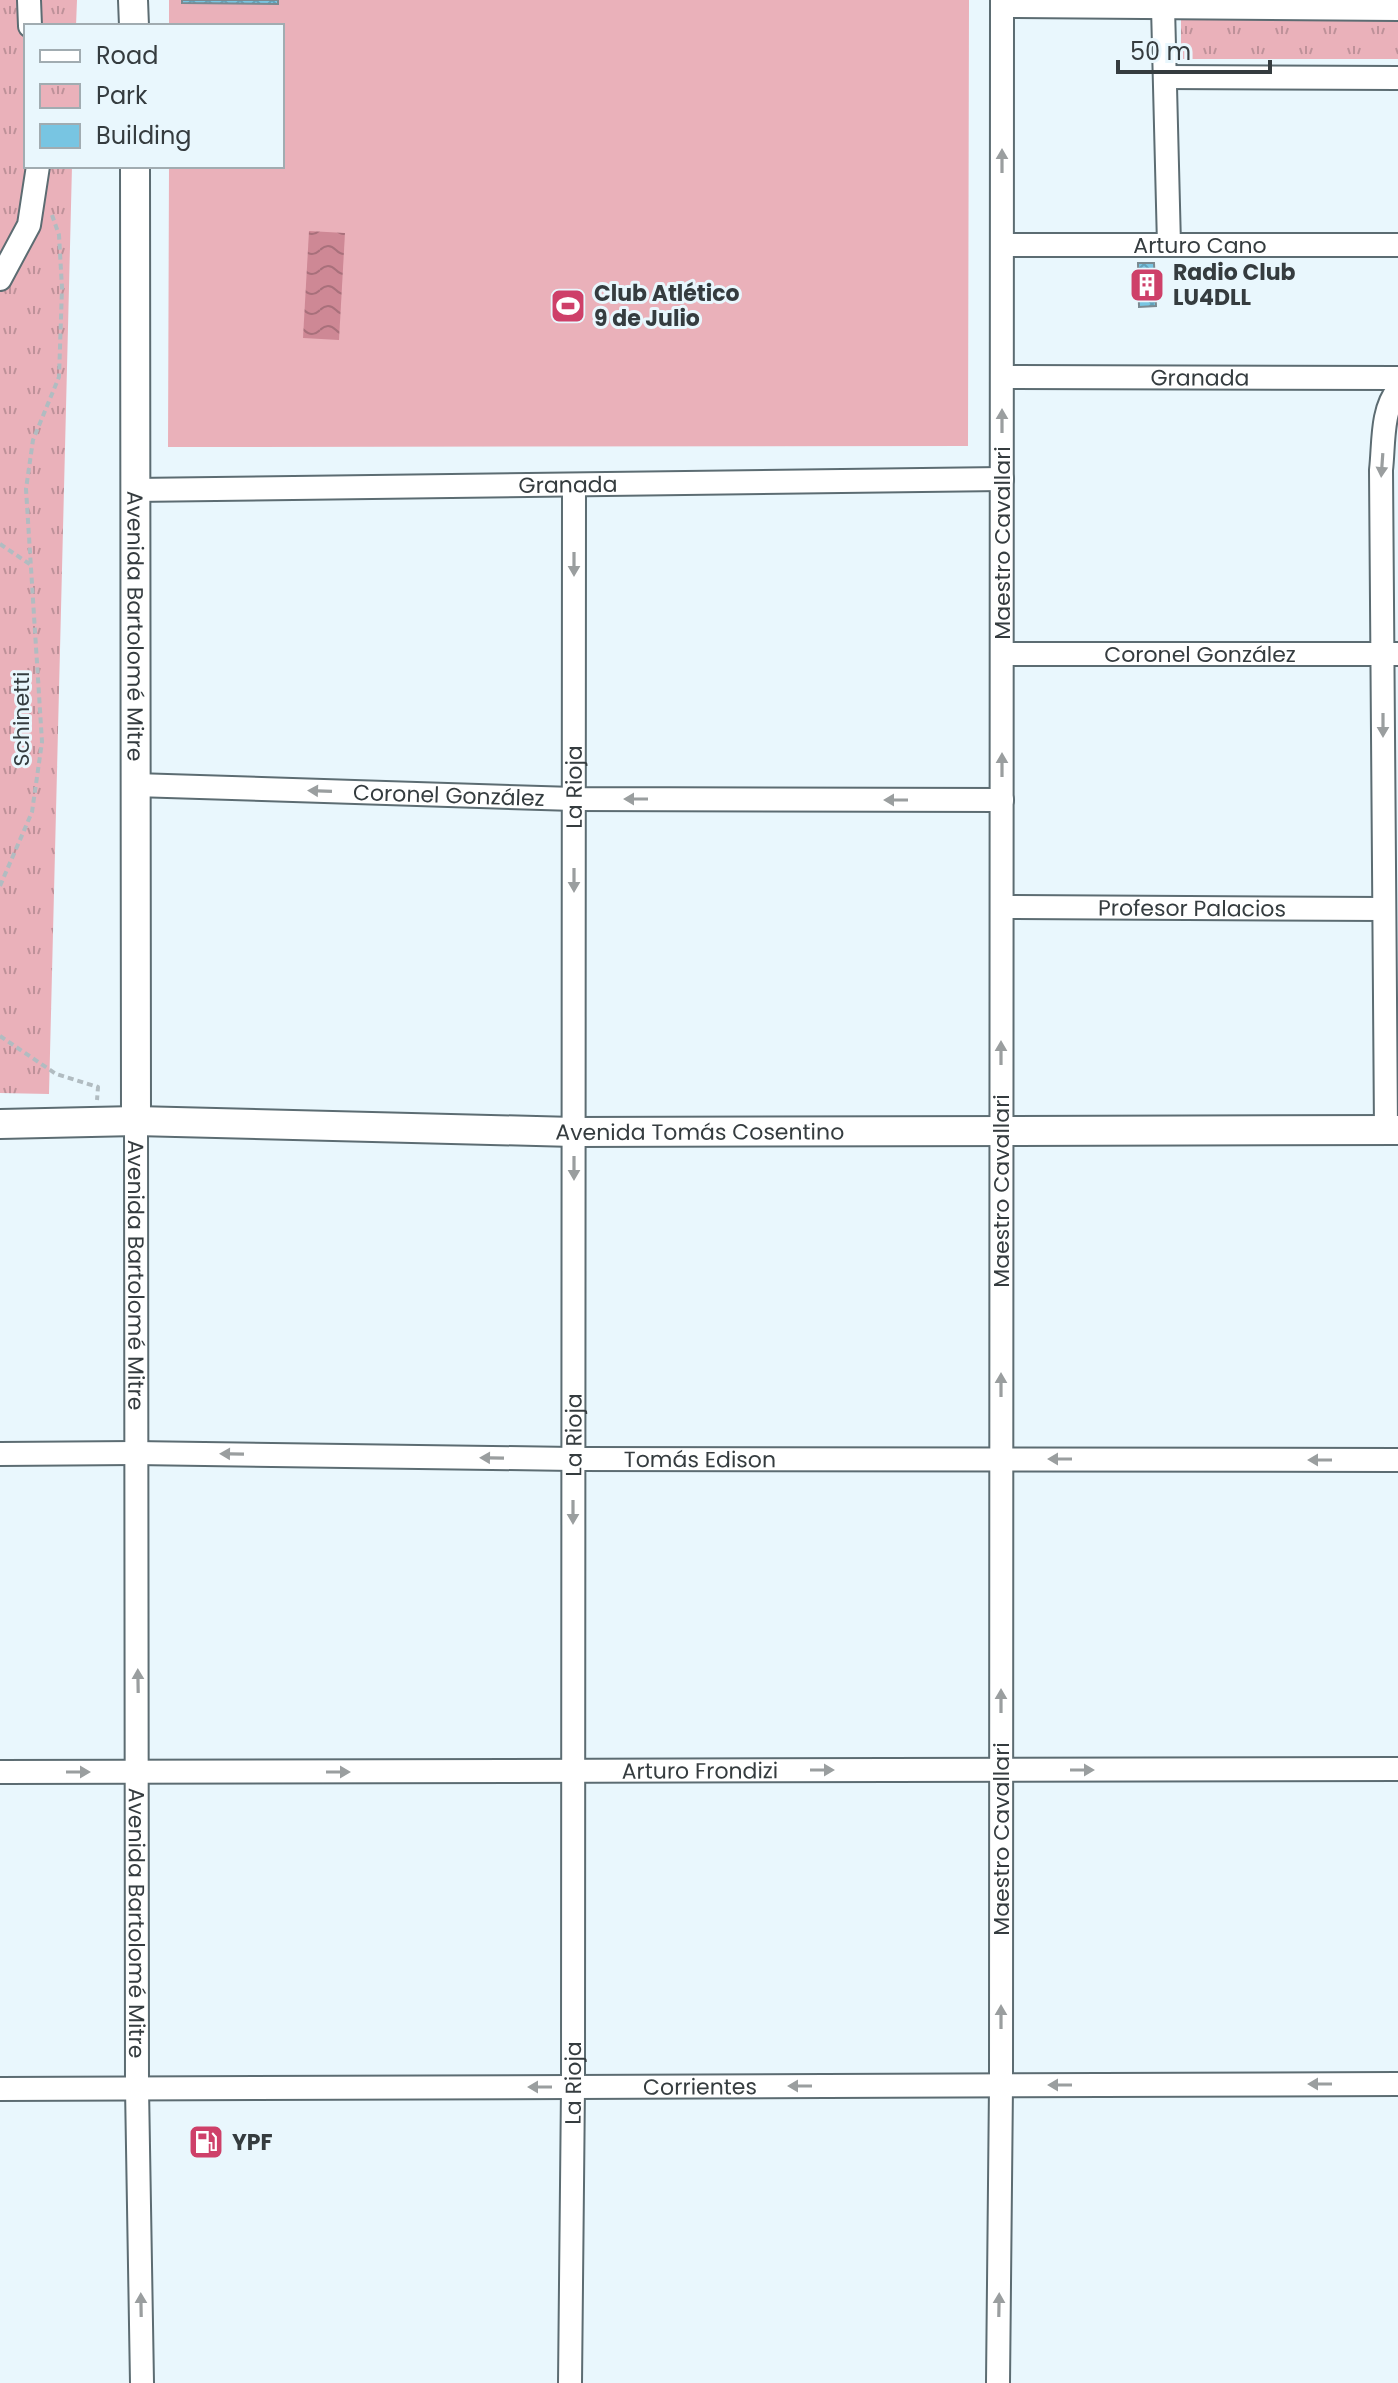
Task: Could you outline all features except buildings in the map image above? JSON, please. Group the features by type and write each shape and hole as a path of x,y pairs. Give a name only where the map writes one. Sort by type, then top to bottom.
{"main road":[{"path":"133,0 134,24"},
{"name":"Avenida Bartolomé Mitre","path":"135,168 136,1121"},
{"name":"Avenida Tomás Cosentino","path":"0,1124 136,1121 574,1132 1392,1130"}],"street":[{"path":"29,0 30,24"},
{"path":"1002,3 1398,9"},
{"name":"Maestro Cavallari","path":"998,2383 1001,2085 1002,3"},
{"path":"1163,7 1169,245"},
{"path":"1165,77 1398,78"},
{"path":"0,279 29,225 38,168"},
{"name":"Arturo Cano","path":"1002,245 1398,245"},
{"name":"Granada","path":"1002,377 1398,378"},
{"path":"1392,1130 1384,909 1390,654 1381,470 1387,415 1398,390"},
{"name":"Granada","path":"134,490 1002,479"},
{"name":"La Rioja","path":"570,2383 574,486"},
{"name":"Coronel González","path":"1002,654 1390,654"},
{"name":"Coronel González","path":"135,785 574,799 1002,800"},
{"name":"Profesor Palacios","path":"1002,907 1384,909"},
{"name":"Avenida Bartolomé Mitre","path":"136,1121 137,2088 142,2383"},
{"name":"Tomás Edison","path":"0,1454 573,1459 1398,1460"},
{"name":"Arturo Frondizi","path":"0,1772 1398,1769"},
{"name":"Corrientes","path":"0,2089 1398,2084"}],"path":[{"name":"Schinetti","path":"0,886 32,812 42,742 26,489 33,440 59,377 62,288 59,235 51,209"},
{"path":"0,544 31,565"},
{"path":"0,1036 56,1074 98,1087 97,1122"}],"green space":[{"path":"0,0 77,0 76,24 24,24 24,168 72,168 49,1094 0,1093"},
{"name":"Club Atlético 9 de Julio","path":"169,0 969,0 968,446 168,447 169,168 284,168 284,24 169,24"},
{"path":"1398,19 1398,59 1181,59 1181,20"}],"water":[{"path":"309,231 345,233 339,340 303,338"}],"place":[{"name":"Radio Club LU4DLL","path":"1147,285"},
{"name":"Club Atlético 9 de Julio","path":"568,306"},
{"name":"YPF","path":"206,2142"}]}
